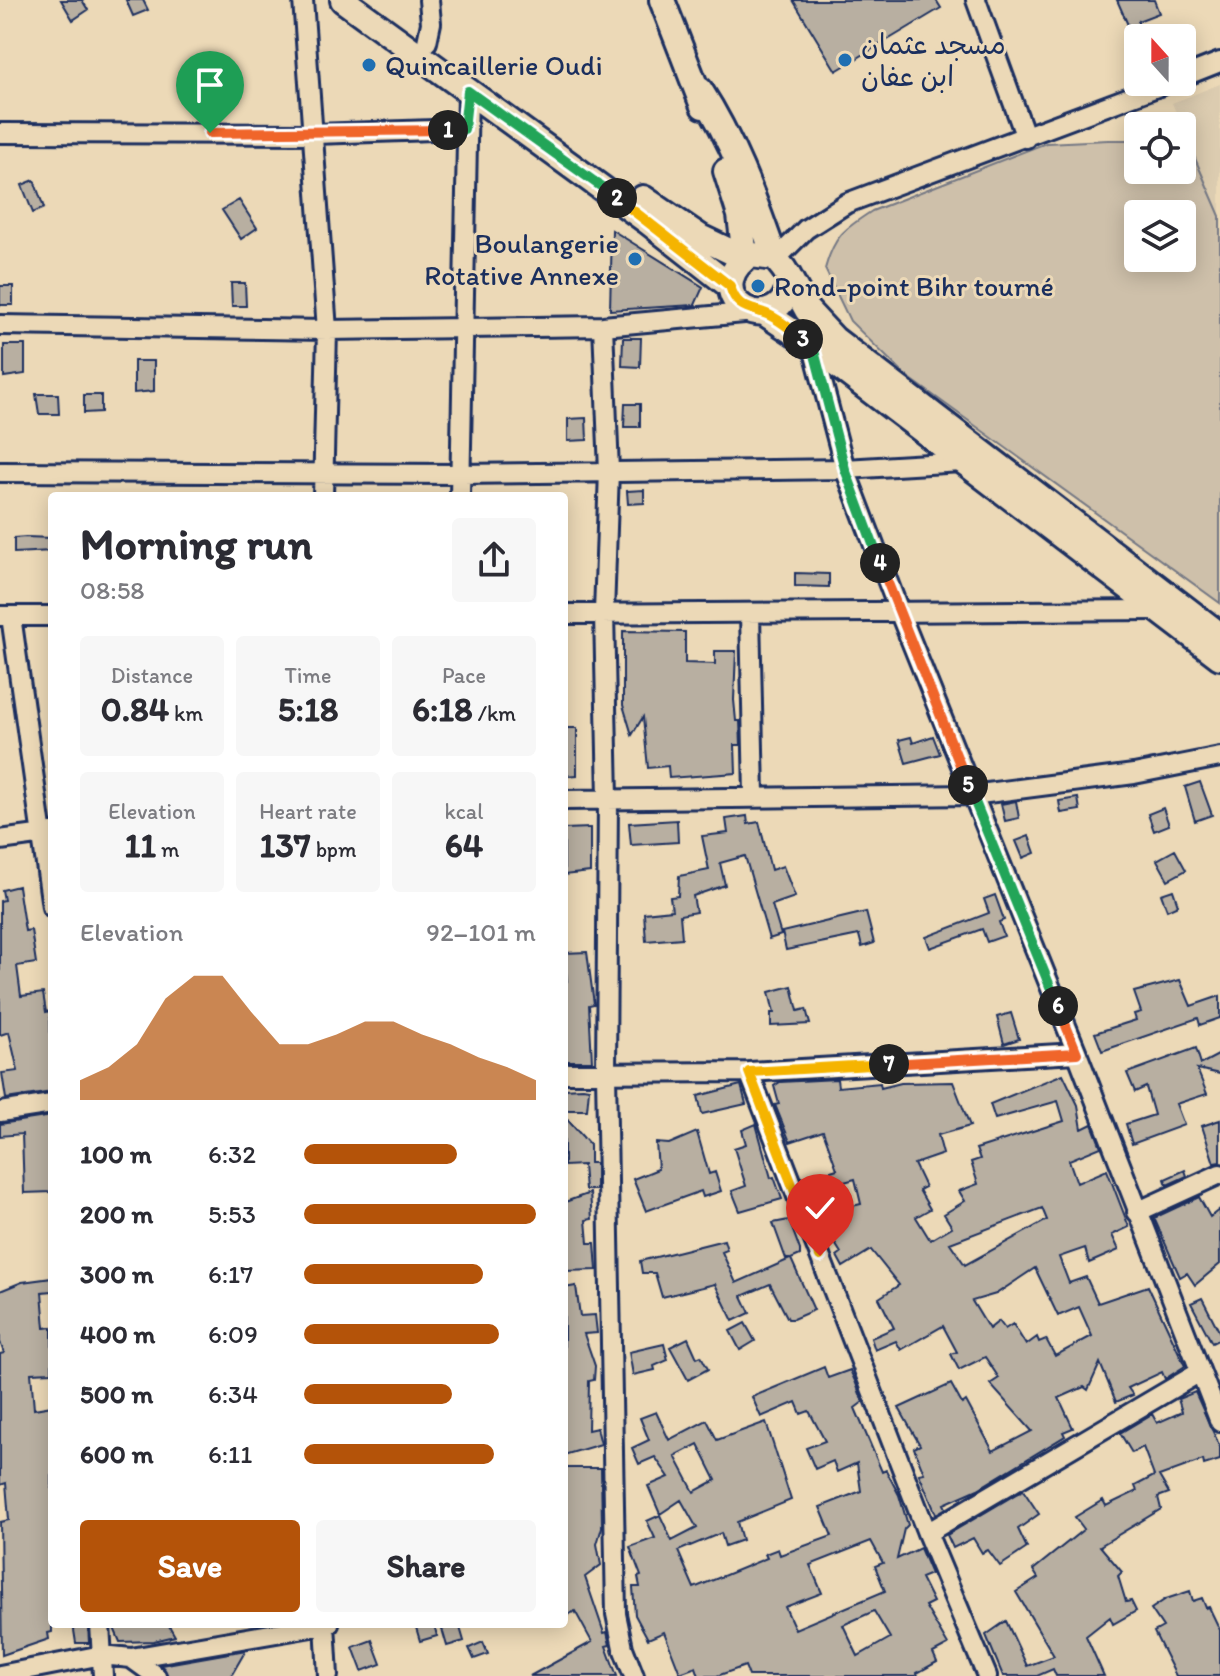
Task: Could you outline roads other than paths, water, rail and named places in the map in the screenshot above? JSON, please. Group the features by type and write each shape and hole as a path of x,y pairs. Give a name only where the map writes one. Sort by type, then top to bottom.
{"main road":[{"path":"343,0 647,221 730,286 738,303 759,312 813,347 1220,657"},
{"path":"370,0 665,214 700,237 744,258"},
{"path":"662,0 700,90 746,183 779,264 807,310 834,339 1220,635"},
{"path":"700,90 740,215 744,258"},
{"path":"730,286 734,268 744,258 760,254 779,264"},
{"path":"759,312 784,299 779,264"}],"street":[{"path":"303,0 327,330 323,492"},
{"path":"427,42 431,23 429,0"},
{"path":"976,0 1026,138"},
{"path":"1196,71 1220,62"},
{"path":"460,492 464,129 468,91"},
{"path":"779,264 806,229 847,203 1134,96"},
{"path":"0,133 314,134 464,129"},
{"path":"0,325 327,330 603,326 759,312"},
{"path":"603,326 609,471 604,613 608,798 606,1073 616,1614 623,1648 634,1676"},
{"path":"813,347 845,469 1220,1422"},
{"path":"0,472 324,471 460,474 845,469 962,462"},
{"path":"568,614 1157,610"},
{"path":"750,613 754,795"},
{"path":"0,840 47,833 5,616 48,616"},
{"path":"568,800 754,795 972,795 1134,774 1220,757"},
{"path":"568,1073 749,1072 1077,1053"},
{"path":"749,1072 927,1533 987,1676"},
{"path":"0,1112 48,1105"},
{"path":"1137,1212 1220,1174"},
{"path":"927,1533 1200,1372"},
{"path":"100,1628 103,1676"},
{"path":"0,1675 102,1655 131,1658 303,1628"},
{"path":"326,1628 328,1676"},
{"path":"131,1658 156,1676"}],"place":[{"name":"مسجد عثمان ابن عفان","path":"845,60"},
{"name":"Quincaillerie Oudi","path":"369,65"},
{"name":"Boulangerie Rotative Annexe","path":"635,259"},
{"name":"Rond-point Bihr tourné","path":"758,286"}]}
